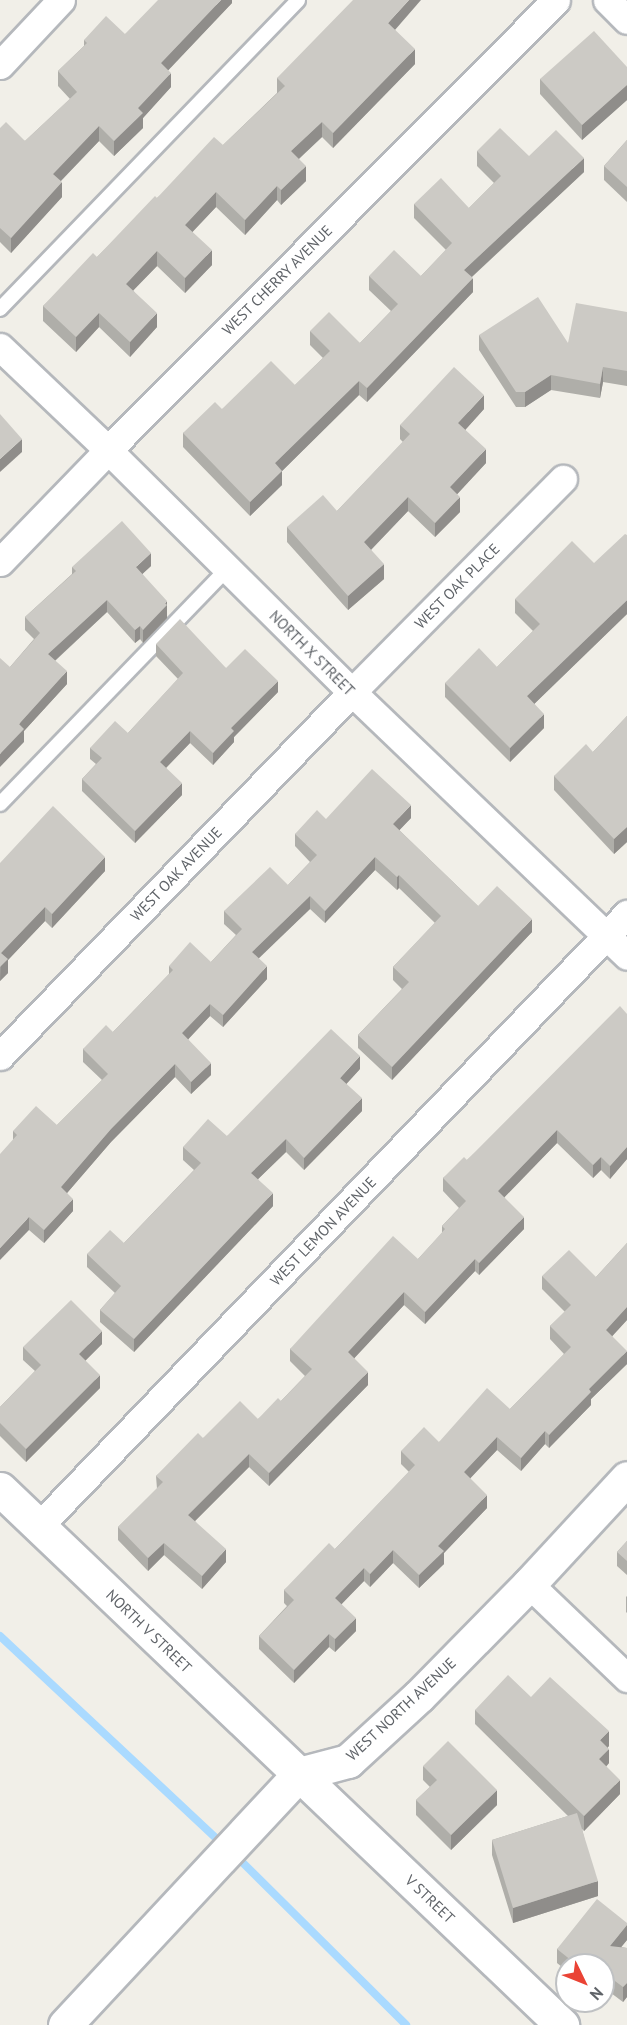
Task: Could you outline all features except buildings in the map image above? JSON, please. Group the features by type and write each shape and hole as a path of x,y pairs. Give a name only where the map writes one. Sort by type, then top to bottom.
{"street":[{"path":"0,65 61,0"},
{"name":"WEST CHERRY AVENUE","path":"0,562 108,450 556,0"},
{"path":"608,0 627,20"},
{"name":"NORTH X STREET","path":"0,347 108,450 352,692 627,956"},
{"name":"WEST OAK PLACE","path":"352,692 563,479"},
{"name":"WEST OAK AVENUE","path":"0,1056 352,692"},
{"name":"WEST LEMON AVENUE","path":"39,1526 627,914"},
{"name":"WEST NORTH AVENUE","path":"299,1774 348,1761 419,1696 529,1584 627,1479"},
{"name":"NORTH V STREET","path":"0,1489 299,1774"},
{"path":"529,1584 627,1678"},
{"path":"65,2025 299,1774"},
{"name":"V STREET","path":"299,1774 562,2025"}],"lane":[{"path":"0,309 298,0"},
{"path":"0,804 228,568"}],"waterway":[{"path":"0,1636 223,1845"},
{"path":"233,1853 406,2025"}]}
